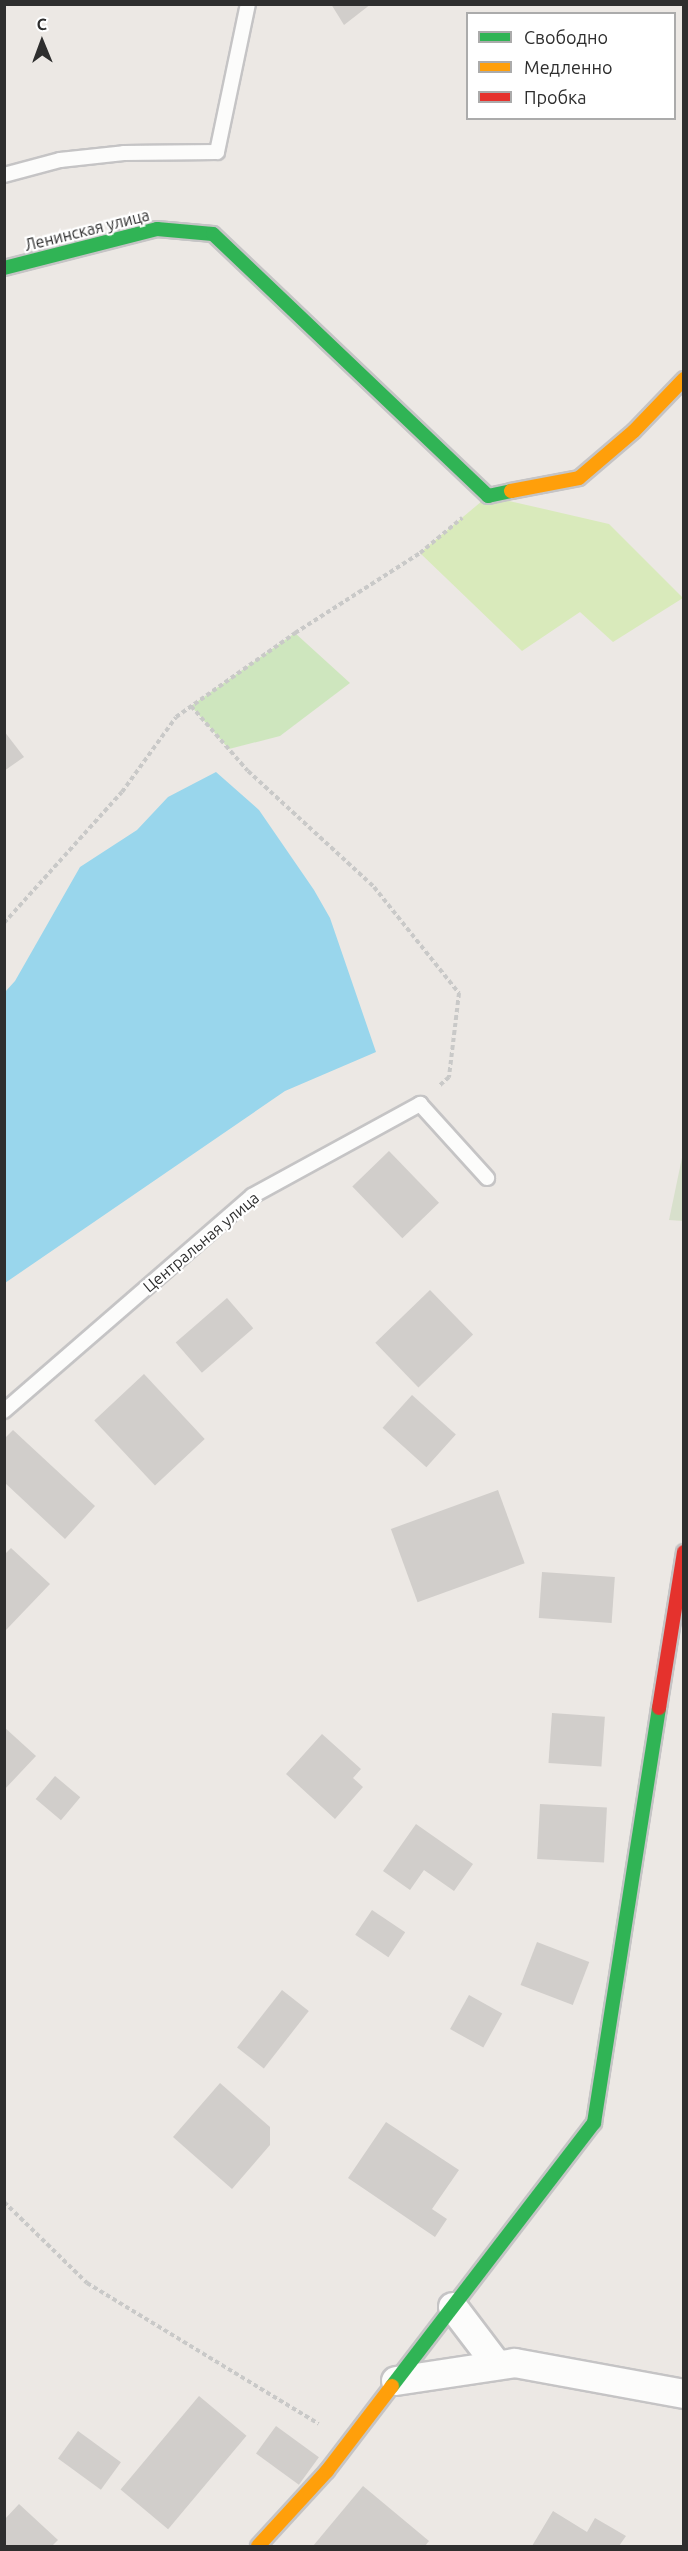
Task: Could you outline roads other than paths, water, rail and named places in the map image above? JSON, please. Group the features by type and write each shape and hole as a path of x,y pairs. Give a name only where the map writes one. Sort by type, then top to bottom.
{"street":[{"name":"Ленинская улица","path":"4,268 157,229 213,234 488,496 579,478 633,431 684,379"},
{"path":"258,2547 350,2443 594,2123 684,1552"},
{"path":"453,2307 497,2365"},
{"path":"396,2381 515,2362 684,2394"}],"lane":[{"path":"4,175 42,162 113,154 216,152 248,4"},
{"name":"Центральная улица","path":"4,1411 252,1196 420,1104 487,1178"}],"water":[{"path":"216,772 259,810 314,890 330,918 376,1052 285,1091 5,1283 5,992 15,981 80,867 137,830 168,797"}]}
